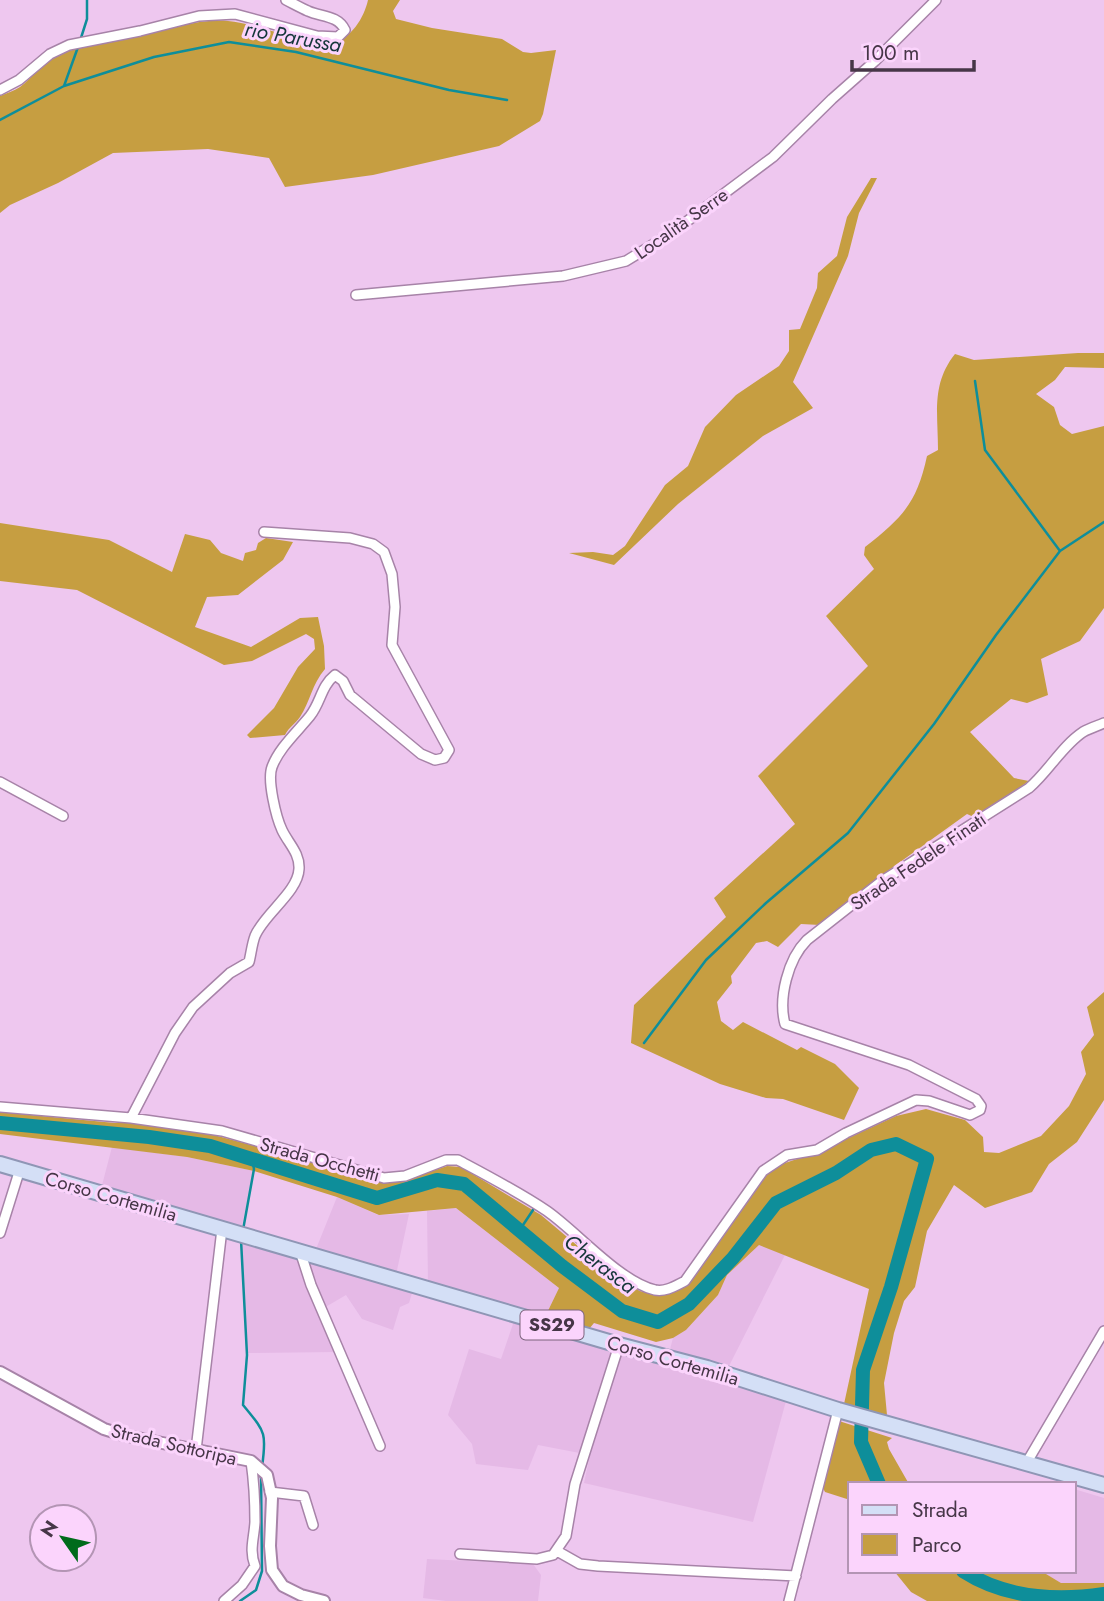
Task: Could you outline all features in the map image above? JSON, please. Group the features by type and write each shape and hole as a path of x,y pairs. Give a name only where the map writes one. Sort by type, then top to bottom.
{"main road":[{"name":"Corso Cortemilia","path":"0,1164 619,1345 707,1368 840,1411"},
{"name":"SS29","path":"840,1411 1104,1485"}],"street":[{"path":"0,90 19,80 50,54 73,44 199,16 235,14 317,36 338,37 345,30 342,23 335,19 311,13 286,0"},
{"name":"Località Serre","path":"356,295 563,276 626,261 670,234 773,157 936,0"},
{"path":"131,1118 175,1033 193,1007 230,973 249,962 255,936 265,919 289,891 299,870 295,850 282,830 276,811 270,771 276,758 313,712 327,682 335,676 343,681 350,695 421,754 435,760 444,758 449,751 393,645 396,607 392,575 384,552 373,544 349,538 264,532"},
{"name":"Strada Fedele Finati","path":"981,1108 976,1099 909,1065 785,1024 783,999 792,964 798,949 807,940 882,881 1029,788 1073,741 1084,732 1104,723"},
{"path":"0,782 63,816"},
{"name":"Strada Occhetti","path":"0,1107 131,1118 222,1131 384,1178 405,1176 446,1160 458,1160 547,1211 617,1269 655,1290 667,1290 685,1281 764,1171 787,1154 817,1150 855,1128 916,1100 929,1101 970,1115 981,1108"},
{"path":"0,1233 20,1169"},
{"path":"196,1450 242,1235"},
{"path":"300,1251 311,1285 380,1446"},
{"path":"1027,1462 1104,1331"},
{"path":"460,1554 537,1559 549,1557 557,1551 569,1528 575,1484 619,1345"},
{"name":"Strada Sottoripa","path":"0,1372 104,1429 254,1464 255,1506 250,1553 255,1566 242,1585 224,1601"},
{"path":"789,1601 840,1411"},
{"path":"254,1464 266,1475 270,1492 272,1570 283,1586 301,1595 324,1601"},
{"path":"270,1492 304,1496 313,1525"},
{"path":"557,1551 580,1564 598,1566 796,1576"}],"shaded area":[{"path":"112,1147 187,1157 254,1171 241,1229 101,1189"},
{"path":"337,1197 378,1215 409,1214 396,1275 316,1249"},
{"path":"456,1208 559,1288 545,1317 428,1283 427,1211"},
{"path":"241,1243 412,1293 409,1303 400,1307 393,1330 362,1319 346,1295 317,1312 336,1352 246,1353"},
{"path":"759,1244 785,1255 728,1368 669,1353 673,1338 686,1330 718,1295 727,1275"},
{"path":"514,1321 786,1401 753,1522 584,1483 590,1455 538,1445 528,1470 476,1464 472,1444 448,1415 469,1349 501,1359"},
{"path":"1076,1490 1104,1498 1104,1583 1061,1583 1044,1573 1076,1573"},
{"path":"427,1559 533,1564 541,1575 538,1601 446,1601 423,1598"}],"green space":[{"path":"368,0 400,0 393,11 396,19 432,28 502,39 523,52 556,50 540,121 499,146 373,175 285,187 269,158 208,149 113,153 10,205 0,213 0,96 20,87 51,60 88,45 217,20 240,23 310,41 332,42 345,37 356,27"},
{"path":"871,178 877,178 859,213 848,256 793,382 813,408 763,436 678,504 614,565 569,553 613,555 625,546 665,485 688,466 705,427 736,395 779,366 789,351 789,330 800,329 817,288 818,273 837,256 847,217"},
{"path":"1104,353 1104,368 1065,367 1055,380 1036,394 1054,407 1060,425 1072,434 1104,426 1104,608 1080,641 1041,659 1048,695 1027,703 1011,699 970,732 1014,778 1029,781 976,818 967,814 889,870 820,925 801,924 778,947 767,941 756,943 731,976 732,983 717,1002 721,1021 733,1030 743,1022 797,1050 801,1047 835,1064 859,1088 844,1120 783,1099 766,1098 720,1084 631,1043 634,1005 726,917 714,898 795,824 758,776 868,666 826,616 874,569 864,555 865,547 906,508 918,486 927,456 938,450 937,400 947,365 955,354 974,360"},
{"path":"0,523 109,540 172,572 185,534 210,540 221,553 243,561 245,553 256,550 258,543 266,538 293,542 283,560 238,595 207,597 195,627 251,647 300,618 318,617 325,669 300,717 285,735 250,738 247,735 274,708 298,667 315,649 314,639 306,634 252,661 224,665 77,590 0,581"},
{"path":"1104,992 1104,1100 1077,1142 1049,1164 1032,1192 985,1208 954,1185 927,1231 915,1287 904,1301 894,1333 884,1383 887,1415 844,1404 869,1289 759,1245 727,1275 718,1295 686,1330 673,1338 656,1342 594,1323 589,1329 545,1317 559,1288 456,1208 379,1215 337,1197 254,1171 187,1157 0,1134 0,1112 125,1122 214,1135 383,1180 402,1181 447,1166 461,1167 541,1215 617,1279 657,1296 672,1293 687,1284 764,1177 776,1166 818,1152 896,1116 926,1109 965,1120 983,1137 984,1152 999,1153 1041,1136 1069,1106 1086,1074 1081,1052 1094,1035 1087,1007"},
{"path":"839,1421 892,1438 887,1442 889,1449 908,1482 848,1482 848,1499 825,1492 822,1486"},
{"path":"896,1573 1044,1573 1061,1583 1104,1583 1104,1601 927,1601 911,1592"}],"waterway":[{"path":"80,41 87,19 87,0"},
{"name":"rio Parussa","path":"0,120 64,86 154,57 229,42 296,52 449,90 507,100"},
{"path":"64,86 78,47"},
{"path":"975,381 985,450 1060,551"},
{"path":"644,1043 706,960 766,903 848,833 934,724 996,635 1060,551 1104,522"},
{"name":"Cherasca","path":"0,1123 149,1137 210,1146 377,1198 437,1180 464,1184 562,1266 622,1311 658,1322 689,1304 733,1258 776,1203 836,1173 871,1150 896,1144 927,1159 891,1287 863,1370 861,1442 878,1482"},
{"path":"243,1230 254,1169 252,1159"},
{"path":"519,1231 535,1207"},
{"path":"241,1240 247,1355 243,1405 263,1433 262,1467"},
{"path":"240,1601 256,1590 262,1571 261,1474"},
{"name":"Cherasca","path":"967,1573 996,1587 1031,1595 1068,1597 1104,1594"}]}
